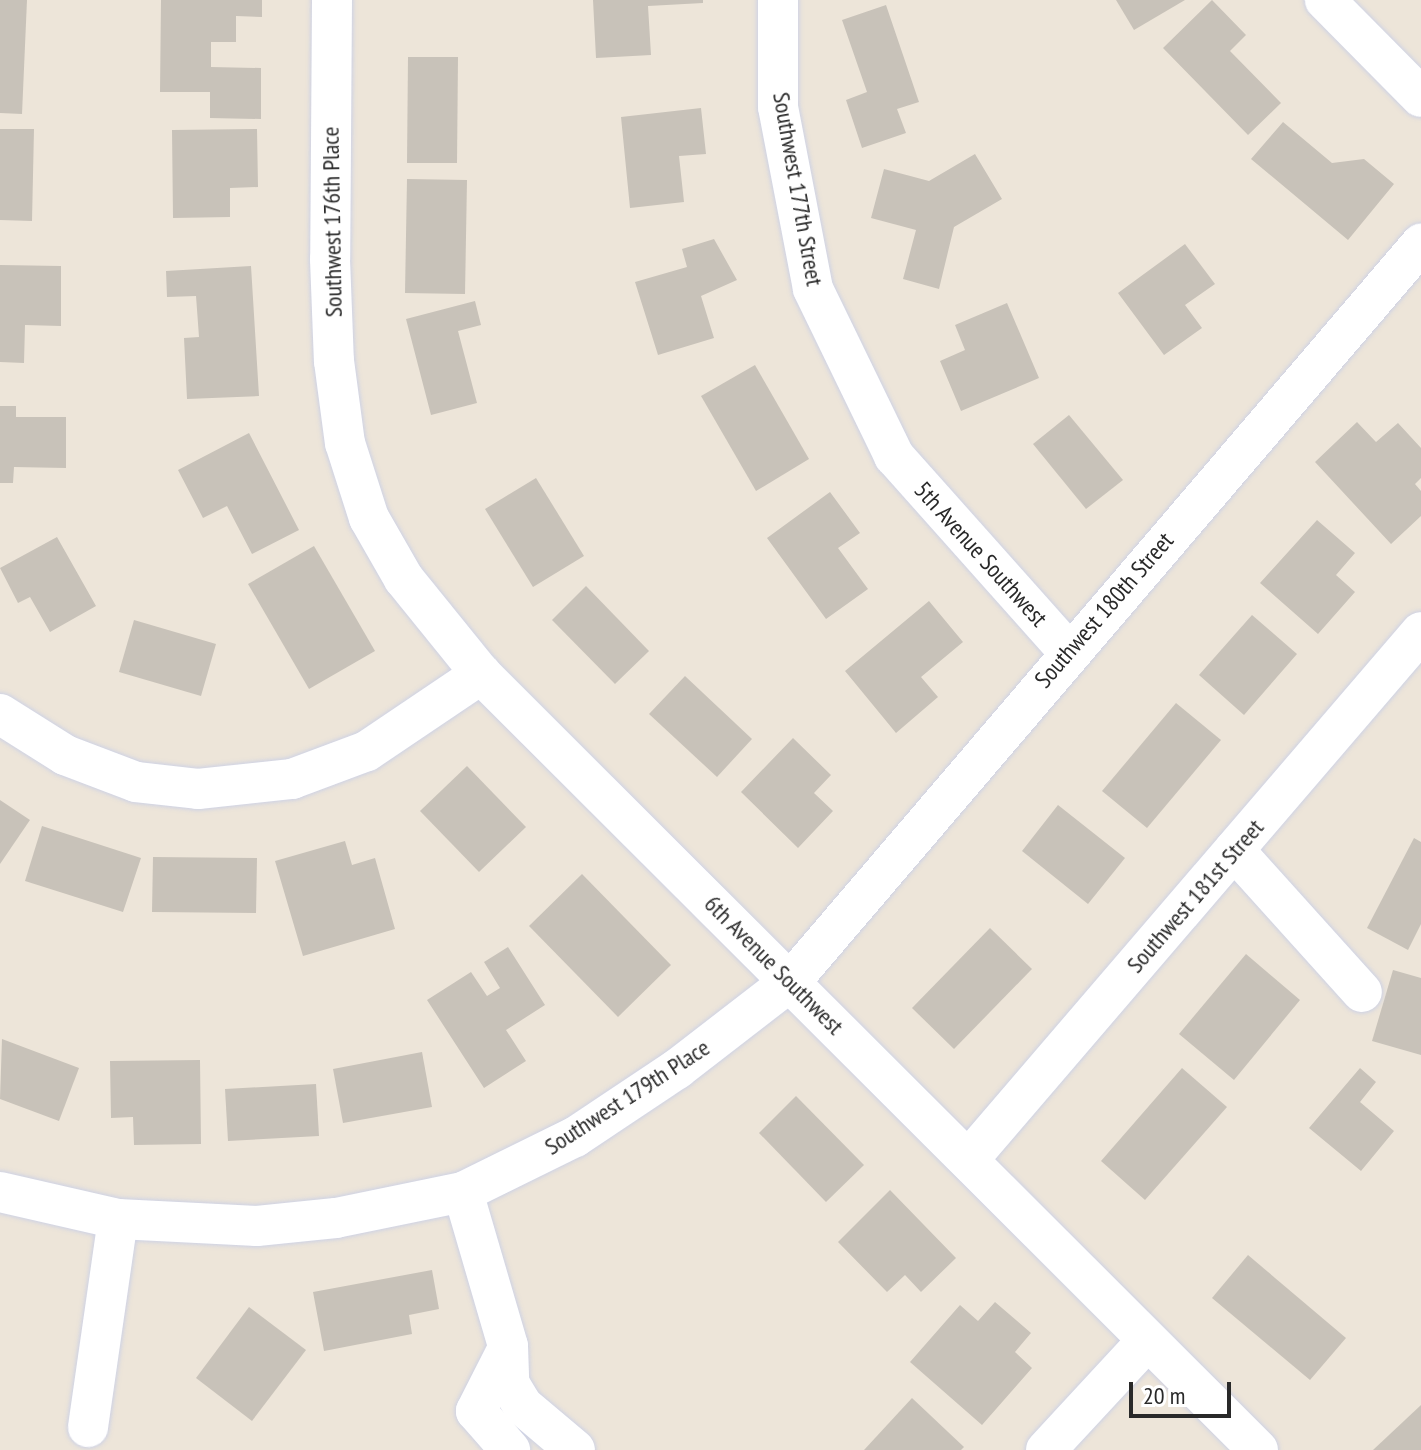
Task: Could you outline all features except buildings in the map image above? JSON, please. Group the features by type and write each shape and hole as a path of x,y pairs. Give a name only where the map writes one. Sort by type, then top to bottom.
{"street":[{"name":"Southwest 176th Place","path":"332,0 330,259 345,443"},
{"name":"Southwest 177th Street","path":"778,0 778,107 813,289 894,456"},
{"path":"1325,0 1421,97"},
{"name":"Southwest 180th Street","path":"791,981 1068,651 1421,244"},
{"name":"6th Avenue Southwest","path":"345,443 369,518 404,579 481,674 1258,1450"},
{"name":"5th Avenue Southwest","path":"894,456 1068,651"},
{"name":"Southwest 181st Street","path":"969,1159 1421,632"},
{"path":"0,714 65,755 136,782 198,789 292,779 367,751 481,674"},
{"path":"1234,850 1362,992"},
{"name":"Southwest 179th Place","path":"0,1192 118,1219 257,1226 336,1218 463,1192 575,1137 677,1069 791,981"},
{"path":"463,1192 508,1346 509,1383 523,1406 575,1450"},
{"path":"88,1427 118,1219"},
{"path":"1046,1450 1147,1341"},
{"path":"508,1346 476,1411 510,1450"}]}
